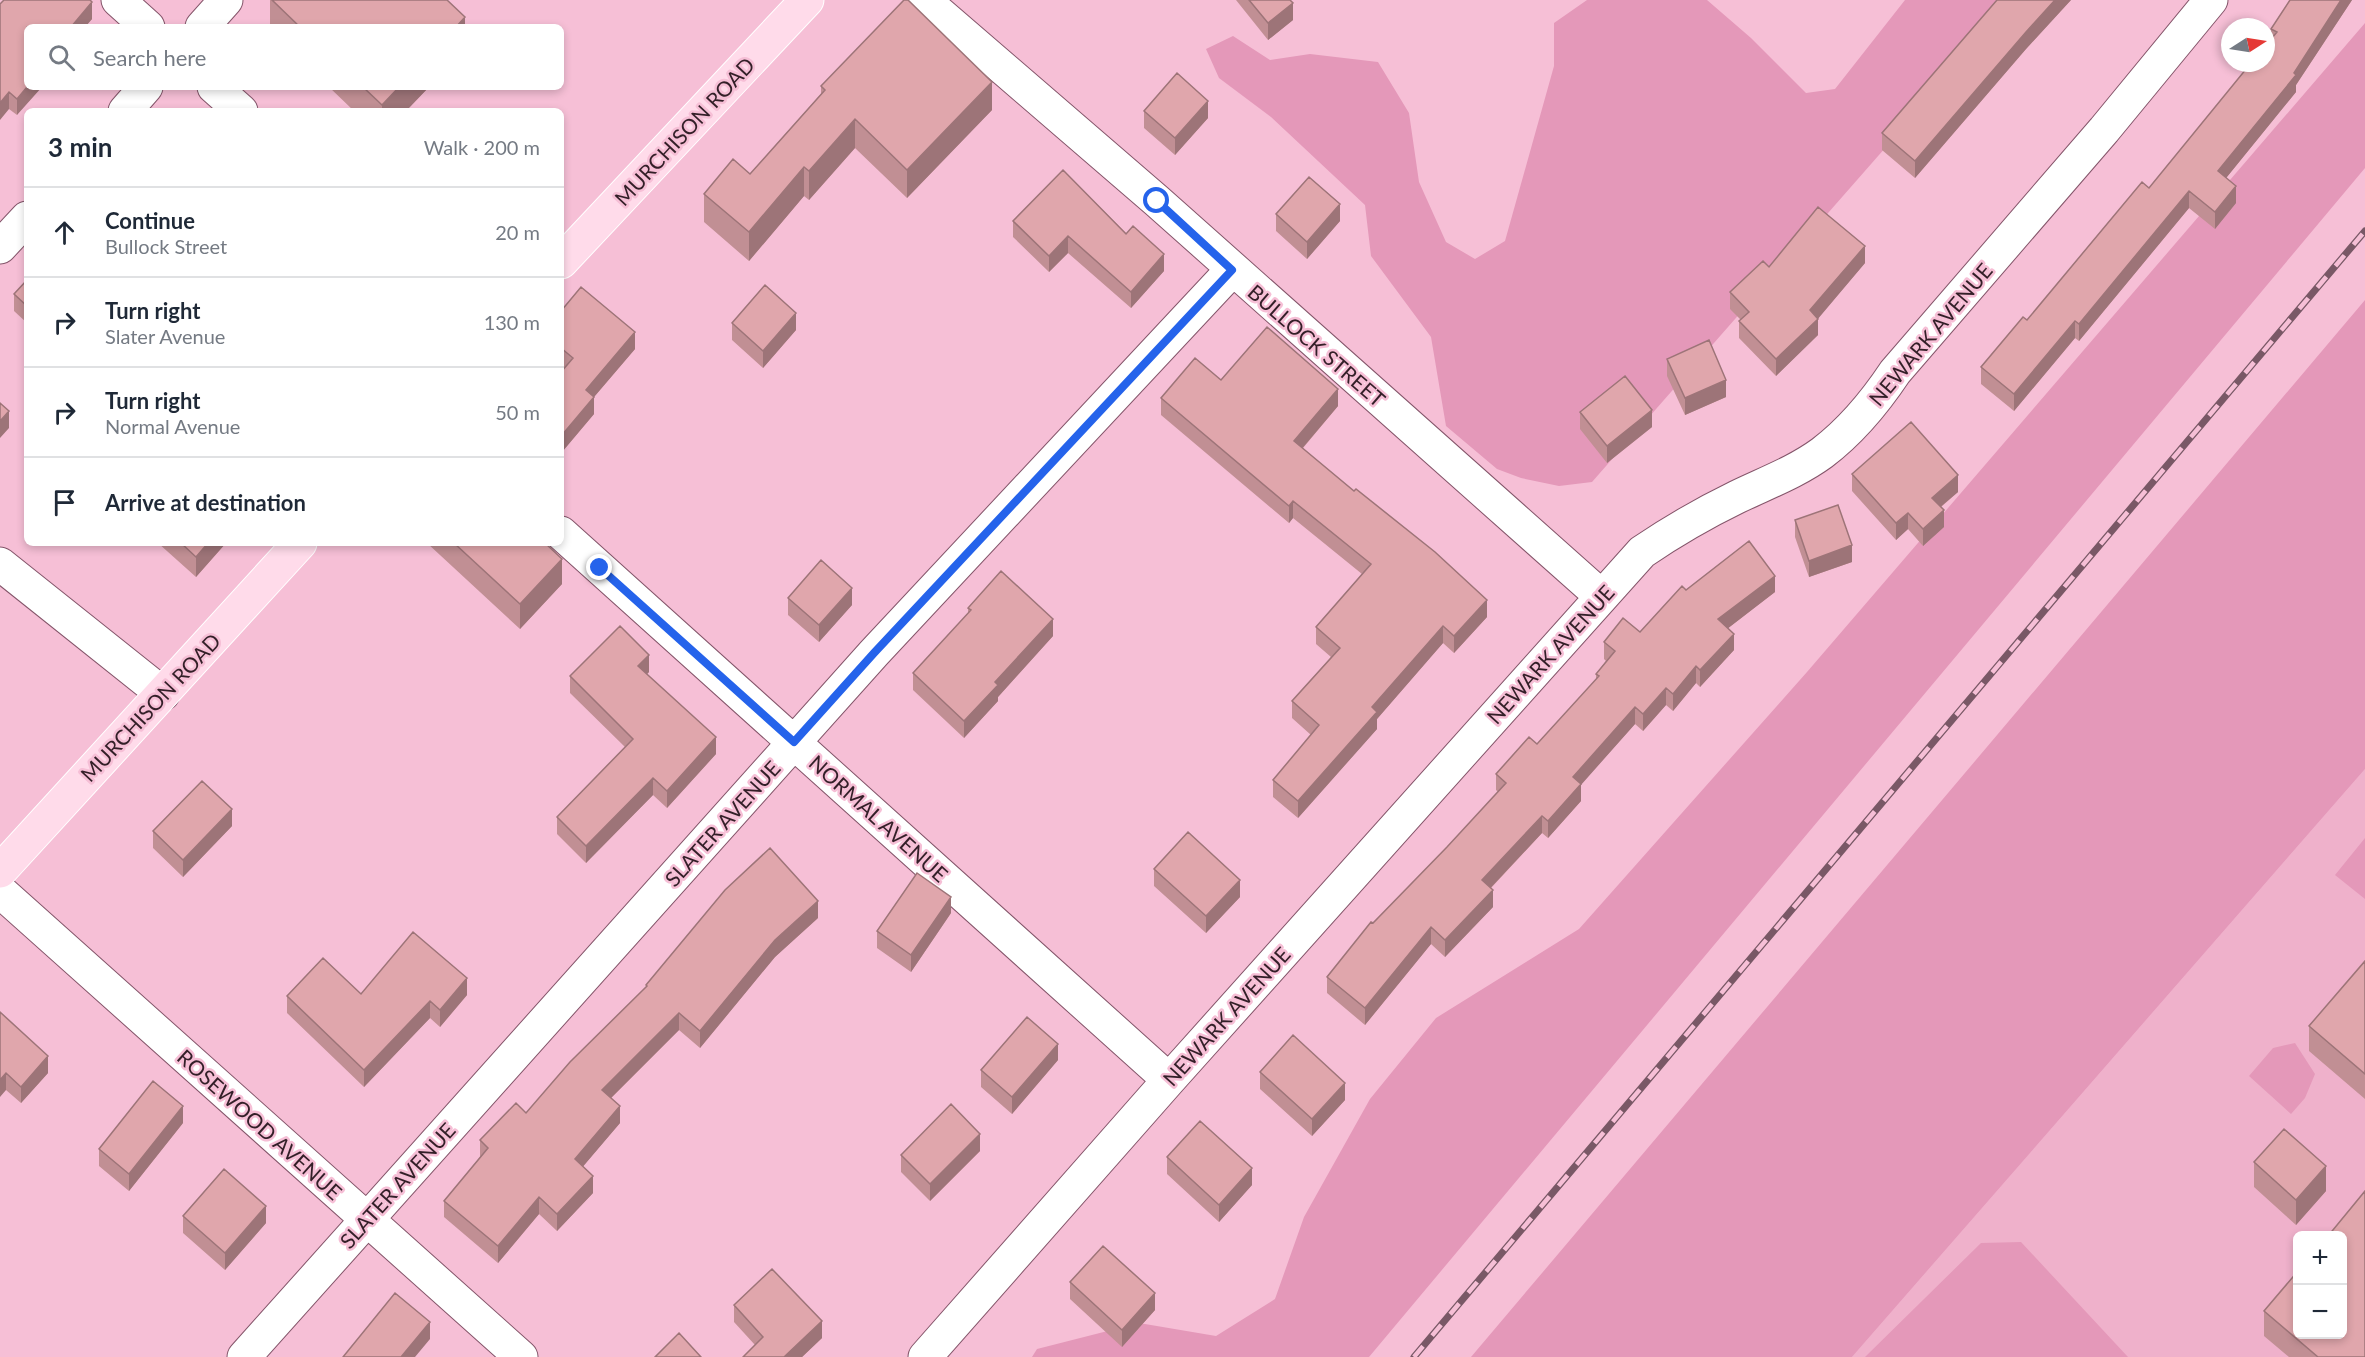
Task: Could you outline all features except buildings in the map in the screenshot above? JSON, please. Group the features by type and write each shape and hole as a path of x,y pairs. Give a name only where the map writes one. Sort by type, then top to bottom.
{"main road":[{"name":"MURCHISON ROAD","path":"564,259 807,0"},
{"name":"MURCHISON ROAD","path":"0,871 297,546"}],"street":[{"path":"118,0 145,24"},
{"path":"204,24 226,0"},
{"name":"BULLOCK STREET","path":"924,0 1157,201 1601,596"},
{"name":"NEWARK AVENUE","path":"925,1357 1169,1080 1642,552 1678,527 1784,475 1822,453 1855,424 1895,372 2104,130 2211,0"},
{"path":"127,108 143,90"},
{"path":"217,90 238,108"},
{"path":"0,247 24,221"},
{"name":"SLATER AVENUE","path":"244,1357 874,653 1232,270"},
{"name":"NORMAL AVENUE","path":"564,536 1169,1080"},
{"path":"0,564 162,694"},
{"name":"ROSEWOOD AVENUE","path":"0,891 521,1357"}],"shaded area":[{"path":"1587,0 1707,0 1751,38 1806,93 1835,89 1905,0 2015,0 1592,482 1559,486 1521,478 1497,469 1446,426 1431,337 1371,256 1365,205 1271,117 1219,78 1206,49 1233,36 1270,60 1310,54 1378,62 1409,113 1419,182 1446,242 1475,259 1505,241 1554,66 1554,23"},
{"path":"2365,23 2365,168 1369,1357 1032,1357 1037,1349 1139,1323 1216,1336 1275,1299 1304,1217 1370,1099 1436,1018 1579,929 1807,672"},
{"path":"2365,300 2365,769 1852,1357 1471,1357"},
{"path":"2365,769 2365,1357 1852,1357"},
{"path":"2365,838 2365,899 2335,875"},
{"path":"2295,1043 2315,1074 2305,1098 2291,1114 2249,1076 2273,1048"},
{"path":"2021,1242 2128,1357 1865,1357 1981,1243"}],"railway":[{"path":"1414,1357 2365,231"}],"route":[{"path":"600,568 794,742 874,653 1232,270 1157,201"}]}
